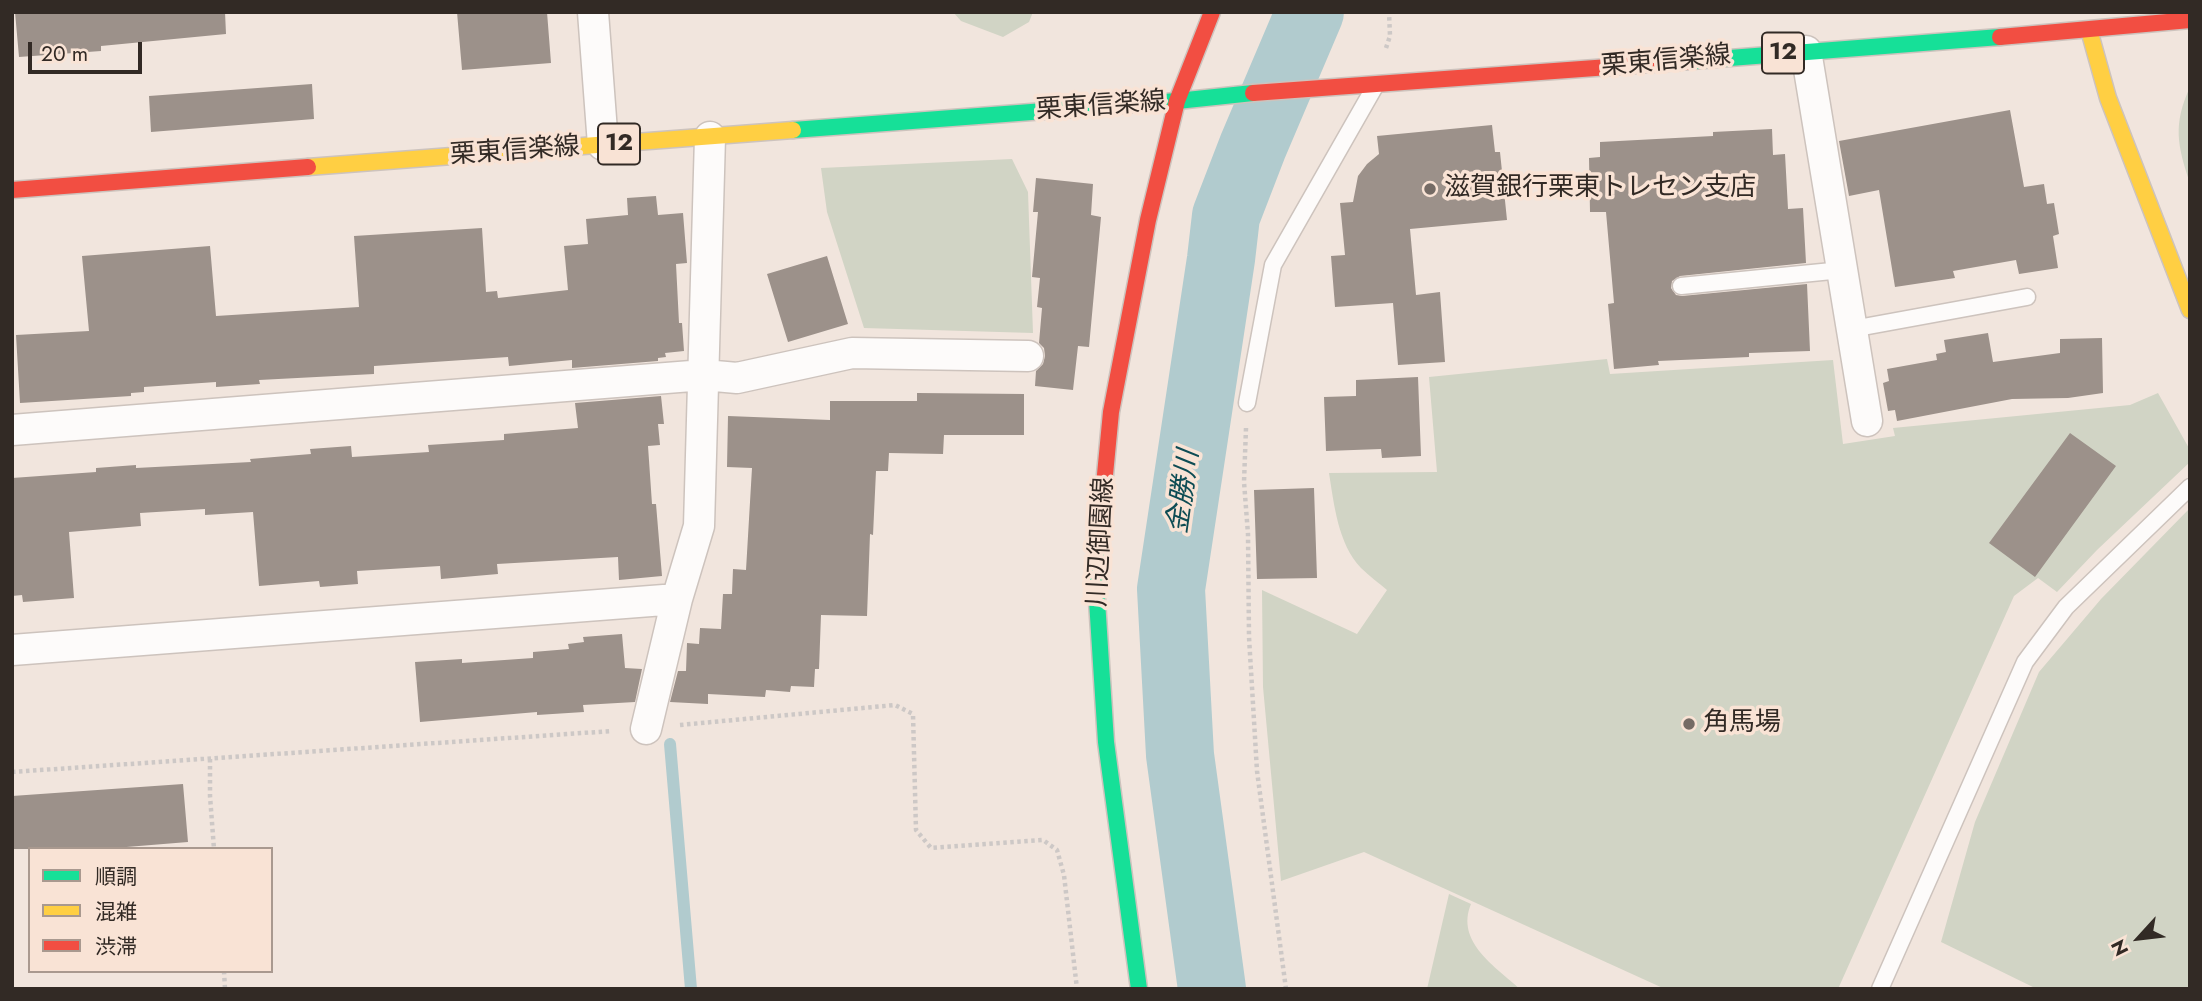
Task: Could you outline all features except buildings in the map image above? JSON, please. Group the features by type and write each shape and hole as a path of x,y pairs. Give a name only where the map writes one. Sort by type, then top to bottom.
{"main road":[{"name":"川辺御園線","path":"1139,989 1106,742 1095,569 1111,412 1148,220 1177,101 1212,12"},
{"name":"栗東信楽線","path":"12,190 1177,101 1226,94 1376,86 2190,20"},
{"path":"2090,30 2108,98 2190,310"}],"street":[{"path":"593,12 603,145"},
{"path":"1806,51 1867,421"},
{"path":"646,729 677,599 699,526 710,137"},
{"path":"12,430 704,375 737,378 852,353 1028,356"},
{"path":"12,650 677,599"}],"lane":[{"path":"1247,402 1273,265 1376,86"},
{"path":"1681,286 1842,270"},
{"path":"1852,329 2027,297"},
{"path":"1881,989 2025,662 2066,607 2190,487"}],"path":[{"path":"1389,12 1390,36"},
{"path":"1247,402 1244,482 1257,771 1286,989"},
{"path":"12,772 646,729 895,705 913,714 916,831 931,848 1043,840 1057,850 1064,875 1077,989"},
{"path":"210,759 209,796 214,847"}],"shaded area":[{"path":"953,12 1033,12 1029,22 1003,37 961,21"},
{"path":"2190,87 2190,183 2182,157 2179,124"},
{"path":"1012,159 1028,192 1033,333 864,328 827,212 821,168"},
{"name":"角馬場","path":"1607,359 1610,374 1833,360 1843,444 1895,436 1893,428 2130,405 2158,393 2190,450 2190,462 2057,592 2038,578 2014,596 1838,989 1665,989 1364,852 1281,881 1263,687 1262,590 1357,634 1387,590 1361,568 1347,547 1338,523 1329,473 1437,472 1429,377"},
{"path":"2190,508 2190,989 2037,989 1941,942 1975,822 2039,672 2101,599"},
{"path":"1449,894 1471,904 1468,918 1473,942 1480,953 1520,989 1427,989"}],"waterway":[{"name":"金勝川","path":"1212,989 1180,755 1171,589 1226,216 1310,12"},
{"path":"670,744 691,989"}],"traffic: fast":[{"path":"1691,61 2000,37"},
{"path":"793,130 1253,93"},
{"path":"1104,485 1095,569 1106,742 1139,989"}],"traffic: slow":[{"path":"2089,30 2108,98 2190,310"},
{"path":"308,167 793,130"}],"traffic: jam":[{"path":"1104,485 1111,412 1148,220 1177,101 1212,12"},
{"path":"2000,37 2190,20"},
{"path":"1253,93 1691,61"},
{"path":"12,190 308,167"}],"place":[{"name":"滋賀銀行栗東トレセン支店","path":"1430,189"},
{"name":"角馬場","path":"1689,724"}]}
